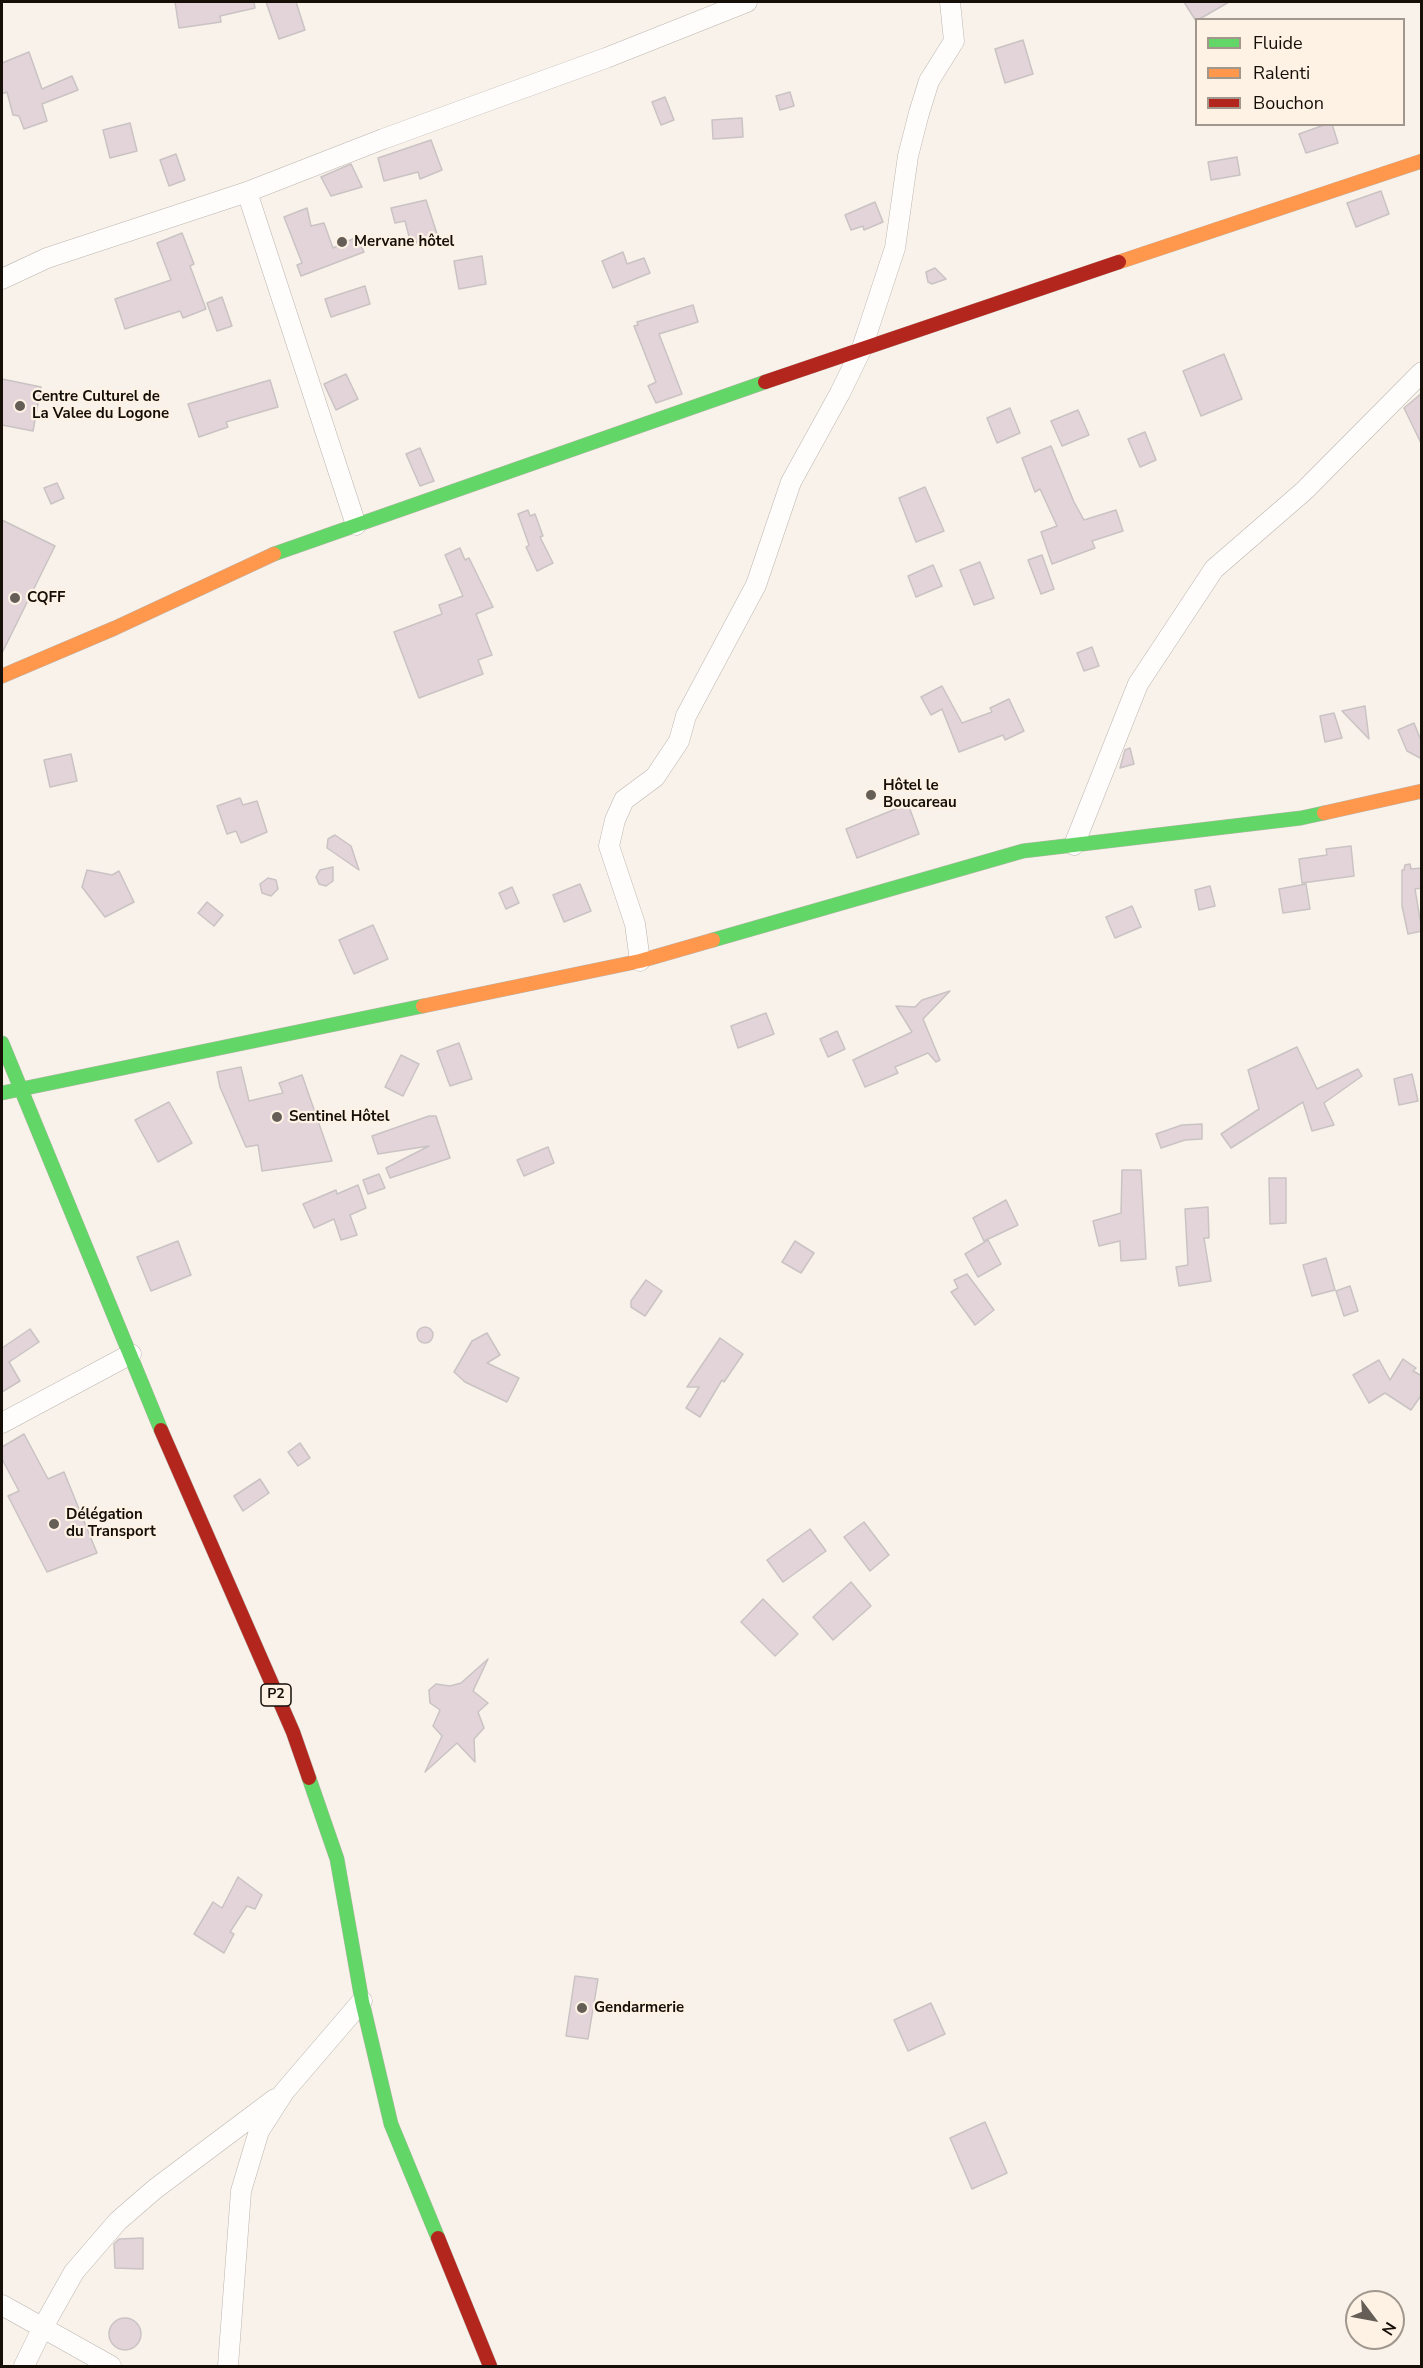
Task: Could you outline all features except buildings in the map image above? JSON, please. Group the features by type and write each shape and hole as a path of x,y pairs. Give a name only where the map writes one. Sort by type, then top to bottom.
{"street":[{"path":"2,279 47,258 247,192 383,138 606,58 747,2"},
{"path":"639,961 635,924 609,846 615,820 624,800 655,777 679,741 686,716 756,585 791,482 862,348 895,248 908,156 919,112 929,81 954,41 950,2"},
{"path":"2,676 115,628 265,557 862,348 1422,161"},
{"path":"247,192 356,525"},
{"path":"1074,845 1138,684 1214,569 1304,491 1422,372"},
{"path":"2,1093 639,961 1023,851 1301,818 1422,791"},
{"name":"P2","path":"2,1043 19,1090 201,1526 293,1732 337,1859 362,2001 390,2124 490,2367"},
{"path":"2,1423 131,1354"},
{"path":"228,2367 241,2191 259,2131 284,2092 362,2001"},
{"path":"24,2367 43,2327 74,2272 118,2221 155,2189 284,2092"},
{"path":"2,2305 111,2367"}],"traffic: fast":[{"path":"274,554 765,382"},
{"path":"713,940 1023,851 1301,818 1324,813"},
{"path":"2,1093 423,1006"},
{"path":"2,1043 161,1430"},
{"path":"309,1778 337,1859 362,2001 391,2124 438,2238"}],"traffic: slow":[{"path":"1119,262 1422,161"},
{"path":"2,676 115,628 274,554"},
{"path":"1324,813 1422,791"},
{"path":"423,1006 640,961 713,940"}],"traffic: jam":[{"path":"765,382 1119,262"},
{"path":"161,1430 293,1732 309,1778"},
{"path":"438,2238 490,2366"}],"place":[{"name":"Mervane hôtel","path":"342,242"},
{"name":"Centre Culturel de La Valee du Logone","path":"20,406"},
{"name":"CQFF","path":"15,598"},
{"name":"Hôtel le Boucareau","path":"871,795"},
{"name":"Sentinel Hôtel","path":"277,1117"},
{"name":"Délégation du Transport","path":"54,1524"},
{"name":"Gendarmerie","path":"582,2008"}]}
